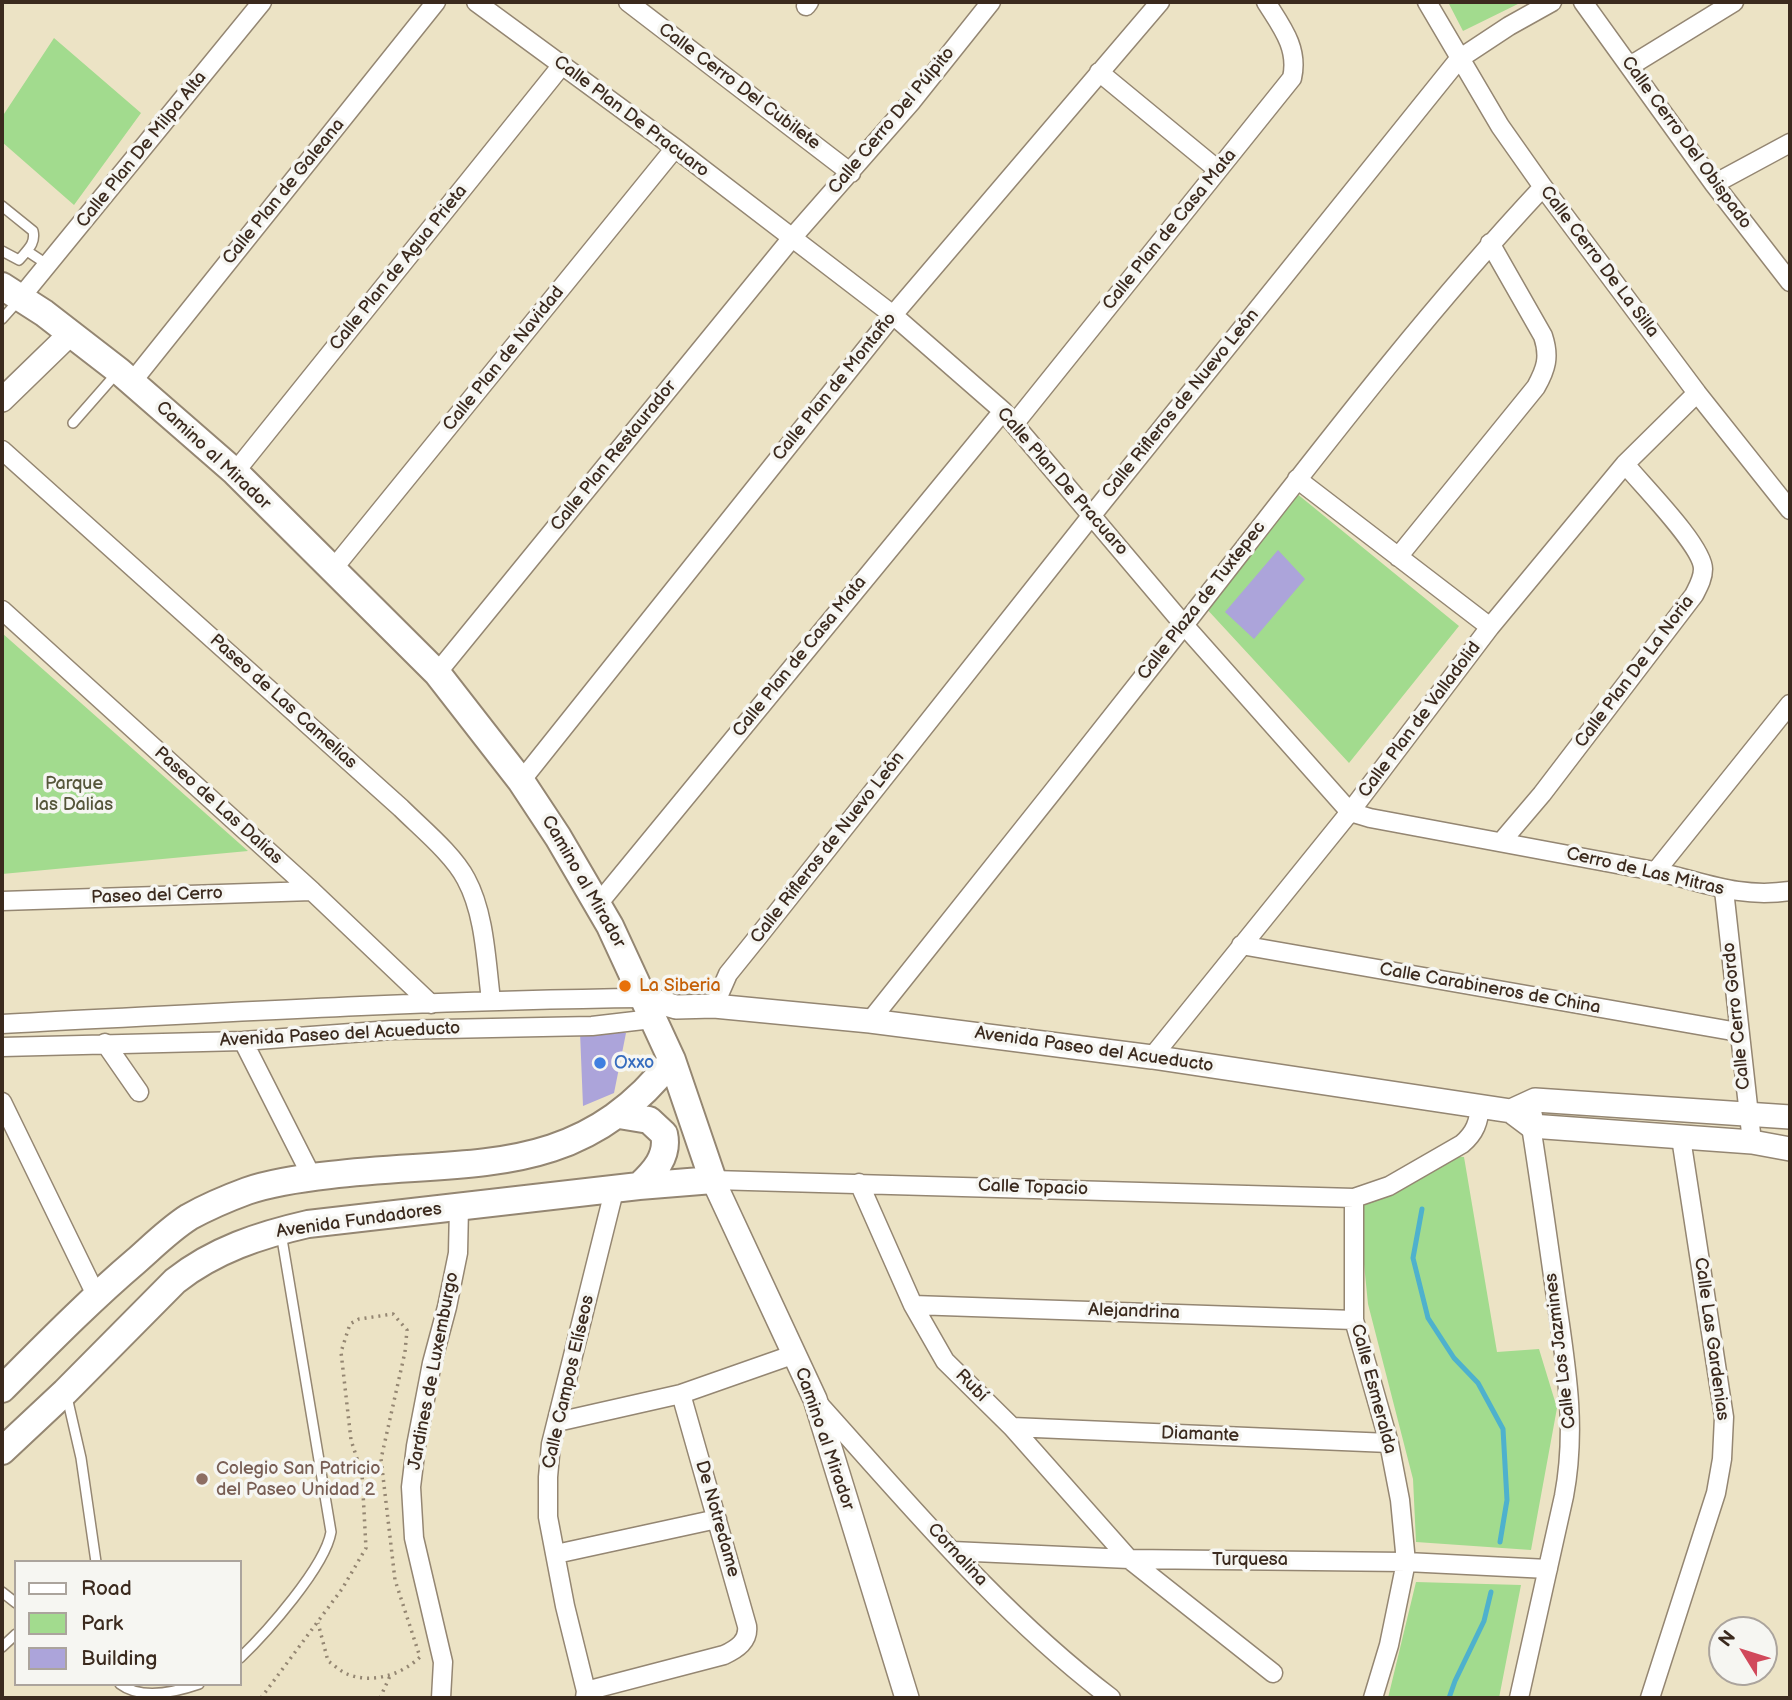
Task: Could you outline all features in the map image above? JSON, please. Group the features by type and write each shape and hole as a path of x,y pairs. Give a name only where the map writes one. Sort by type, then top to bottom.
{"main road":[{"name":"Camino al Mirador","path":"12,291 71,333 235,472 437,673 520,781 558,837 598,904 672,1060 713,1180"},
{"path":"2,1387 96,1295 190,1217 248,1191 312,1177 458,1166 528,1155 583,1137 619,1115 660,1076 672,1060"},
{"path":"619,1115 649,1120 664,1134 666,1148 650,1176 626,1188"},
{"name":"Avenida Fundadores","path":"2,1451 65,1392 152,1302 190,1269 237,1245 308,1224 713,1180"}],"street":[{"name":"Calle Plan De Milpa Alta","path":"12,291 48,265 262,2"},
{"name":"Calle Plan de Galeana","path":"125,377 436,2"},
{"name":"Calle Plan De Pracuaro","path":"476,2 675,148 893,315 1009,417 1184,625 1350,812"},
{"name":"Calle Cerro Del Cubilete","path":"628,2 851,173"},
{"name":"Calle Cerro Del Púlpito","path":"791,239 851,173 991,2"},
{"name":"Calle Plan de Montaño","path":"520,781 893,315 1160,2"},
{"name":"Calle Plan de Casa Mata","path":"598,904 1218,170 1292,78 1296,65 1294,54 1266,2"},
{"name":"Calle Cerro De La Silla","path":"1427,2 1500,126 1543,187 1697,393 1787,501"},
{"name":"Calle Rifleros de Nuevo León","path":"714,1006 728,974 1092,515 1459,59 1552,2"},
{"name":"Calle Cerro Del Obispado","path":"1583,2 1714,184 1790,282"},
{"path":"1630,66 1734,2"},
{"name":"Calle Plan de Agua Prieta","path":"235,472 562,65"},
{"path":"1099,72 1218,170"},
{"path":"1714,184 1790,144"},
{"name":"Calle Plan de Navidad","path":"333,569 675,148"},
{"name":"Calle Plaza de Tuxtepec","path":"870,1021 1297,479 1490,243 1543,187"},
{"name":"Calle Plan Restaurador","path":"437,673 791,239"},
{"path":"1398,556 1536,387 1548,362 1548,350 1543,336 1490,243"},
{"path":"2,400 71,333"},
{"name":"Calle Plan de Valladolid","path":"1152,1057 1350,812 1490,627 1625,464 1697,393"},
{"name":"Paseo de Las Camelias","path":"2,450 391,798 445,852 466,877 474,898 491,1000"},
{"name":"Calle Plan De La Noria","path":"1502,841 1542,794 1701,582 1703,570 1696,548 1625,464"},
{"path":"1297,479 1490,627"},
{"name":"Paseo de Las Dalias","path":"2,610 312,891 431,1004"},
{"path":"1656,871 1790,704"},
{"path":"1350,812 1370,818 1502,841"},
{"name":"Cerro de Las Mitras","path":"1502,841 1656,871 1724,890 1776,893 1790,891"},
{"name":"Calle Cerro Gordo","path":"1724,890 1738,1032 1770,1115"},
{"name":"Paseo del Cerro","path":"2,901 312,891"},
{"name":"Calle Carabineros de China","path":"1241,945 1738,1032"},
{"name":"Avenida Paseo del Acueducto","path":"2,1024 491,1000 648,1009 714,1006 870,1021 1152,1057 1480,1105 1511,1111 1531,1126"},
{"path":"389,1003 392,1030"},
{"name":"Avenida Paseo del Acueducto","path":"2,1047 243,1041 392,1030 592,1026 648,1009"},
{"path":"243,1041 312,1177"},
{"path":"105,1044 139,1092"},
{"path":"1511,1111 1535,1100 1770,1115 1790,1100"},
{"name":"Calle Los Jazmines","path":"1519,1698 1569,1469 1571,1413 1531,1126 1535,1100"},
{"path":"2,1102 96,1295"},
{"path":"1354,1198 1389,1186 1462,1144 1479,1122 1480,1105"},
{"path":"1531,1126 1770,1146 1770,1115"},
{"name":"Calle Las Gardenias","path":"1650,1698 1705,1529 1722,1459 1724,1417 1681,1138"},
{"name":"Calle Topacio","path":"713,1180 1354,1198"},
{"name":"Camino al Mirador","path":"713,1180 815,1399 907,1698"},
{"name":"Rubí","path":"859,1183 913,1305 945,1361 1012,1427 1129,1559 1273,1673"},
{"name":"Calle Campos Elíseos","path":"586,1695 548,1517 548,1477 556,1422 626,1188"},
{"name":"Calle Esmeralda","path":"1354,1198 1354,1320 1389,1443 1400,1500 1406,1562 1389,1645 1373,1698"},
{"name":"Jardines de Luxemburgo","path":"441,1698 443,1662 414,1538 411,1487 432,1363 458,1253 458,1207"},
{"name":"Alejandrina","path":"913,1305 1354,1320"},
{"path":"556,1422 681,1394 795,1354"},
{"name":"De Notredame","path":"586,1695 724,1655 742,1644 747,1637 747,1626 681,1394"},
{"name":"Cornalina","path":"815,1399 1022,1623 1111,1698"},
{"name":"Diamante","path":"1012,1427 1389,1443"},
{"path":"556,1553 717,1519"},
{"name":"Turquesa","path":"952,1550 1129,1559 1406,1562 1548,1569"}],"lane":[{"path":"2,206 33,232 34,243 17,260 2,251"},
{"path":"27,251 48,265"},
{"path":"2,319 12,291"},
{"path":"73,423 125,377"},
{"path":"242,1656 274,1621 321,1559 331,1532 281,1231"},
{"path":"65,1392 81,1458 96,1560"},
{"path":"124,1686 134,1692 155,1693 192,1686"}],"path":[{"path":"261,1698 342,1589 366,1548 362,1474 351,1440 341,1352 349,1324 359,1318 393,1314 407,1329 405,1352 381,1459 395,1580 420,1657 390,1676 370,1678 347,1675 328,1661 318,1623"},
{"path":"380,1698 390,1676"}],"green space":[{"path":"1448,2 1522,2 1463,31"},
{"path":"54,38 141,113 74,205 2,142 2,117"},
{"path":"1296,493 1459,626 1349,763 1204,606"},
{"name":"Parque las Dalias","path":"2,633 248,851 2,874"},
{"path":"1441,1156 1464,1157 1497,1352 1539,1349 1557,1408 1531,1550 1416,1542 1413,1479 1368,1304 1357,1194"},
{"path":"1416,1582 1521,1585 1499,1698 1388,1698"}],"building":[{"path":"1278,550 1305,579 1254,639 1225,612"},
{"name":"Oxxo","path":"580,1032 626,1033 614,1093 583,1106"}],"waterway":[{"path":"1422,1209 1413,1258 1428,1318 1454,1358 1478,1383 1503,1429 1507,1500 1500,1542"},
{"path":"1449,1698 1484,1621 1491,1592"}],"place":[{"name":"La Siberia","path":"625,986"},
{"name":"Oxxo","path":"600,1063"},
{"name":"Colegio San Patricio del Paseo Unidad 2","path":"202,1479"}]}
